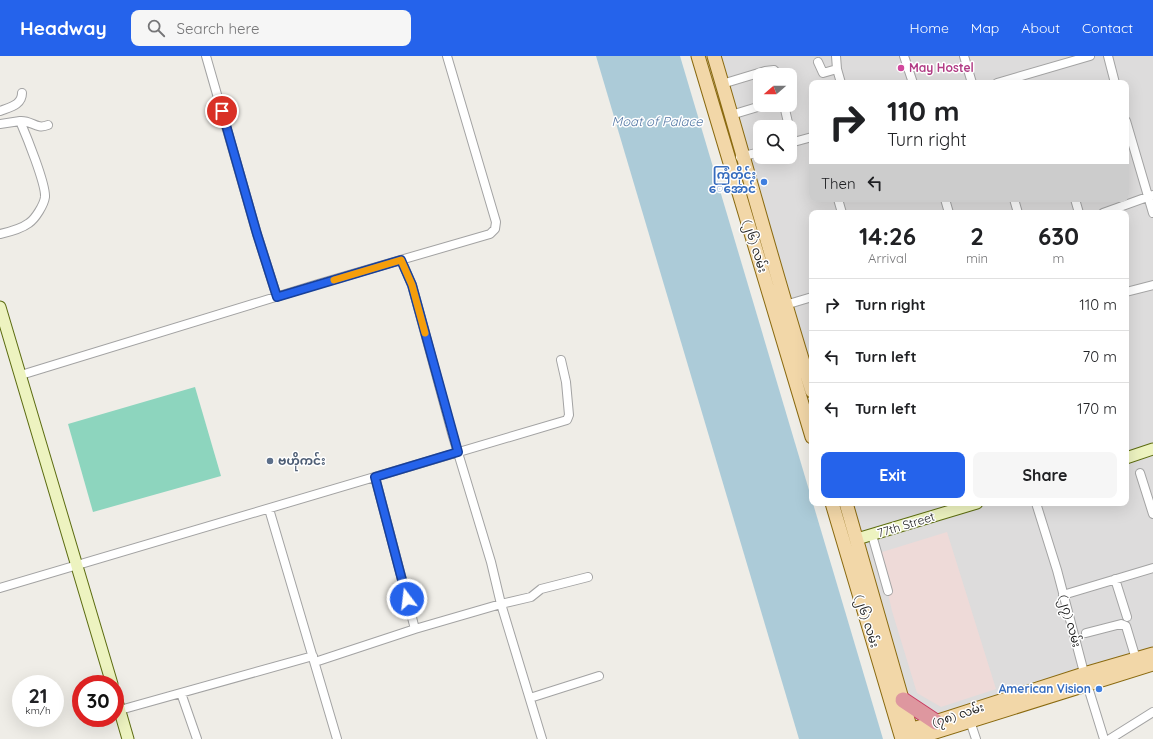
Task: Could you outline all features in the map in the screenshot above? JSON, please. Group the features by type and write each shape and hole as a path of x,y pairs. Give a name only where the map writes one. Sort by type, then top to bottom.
{"highway":[{"path":"903,700 936,722"}],"main road":[{"name":"(၂၆) လမ်း","path":"698,56 729,159 779,307 809,383"},
{"name":"(၂၆) လမ်း","path":"714,56 744,156 779,307 809,425"},
{"name":"(၂၆) လမ်း","path":"833,506 908,736"},
{"name":"(၂၆) လမ်း","path":"847,506 903,700 908,736"},
{"name":"(၇၈) လမ်း","path":"908,736 970,721 1153,654"},
{"name":"(၇၈) လမ်း","path":"908,736 936,722 1085,679 1153,664"}],"street":[{"path":"206,56 257,234 277,297"},
{"path":"21,375 277,297 488,235 493,232 496,225 448,56"},
{"path":"836,56 837,69 840,80"},
{"path":"904,56 911,80"},
{"path":"964,56 971,80"},
{"path":"1007,80 1090,56"},
{"path":"1108,56 1114,80"},
{"path":"818,62 823,73 837,69"},
{"path":"722,84 753,75"},
{"path":"0,110 19,103 22,99 22,93"},
{"path":"732,115 753,108"},
{"path":"0,234 30,223 36,216 45,198 44,190 27,135 20,121"},
{"path":"0,124 25,121 41,127 48,125"},
{"path":"1129,132 1151,196 1153,213"},
{"path":"797,142 809,138"},
{"path":"729,159 753,154"},
{"path":"1111,210 1151,196"},
{"path":"401,260 412,285 454,439 491,562 500,604 542,739"},
{"path":"1129,291 1153,285"},
{"path":"779,307 809,298"},
{"path":"0,307 109,675"},
{"path":"0,588 567,420 569,415 566,382 561,360"},
{"path":"1129,457 1153,449"},
{"path":"1140,473 1153,514"},
{"path":"375,477 415,630"},
{"path":"1148,498 1153,491"},
{"name":"77th Street","path":"857,539 965,506"},
{"name":"(၂၇) လမ်း","path":"1037,506 1064,594 1085,679 1104,739"},
{"path":"269,509 337,739"},
{"path":"872,535 888,591"},
{"path":"1064,594 1153,568"},
{"path":"124,709 314,659 500,604 531,597 541,589 588,577"},
{"path":"1115,580 1127,617"},
{"path":"1086,633 1121,624 1126,626 1136,659"},
{"path":"530,698 599,676"},
{"path":"181,693 197,739"},
{"path":"1110,739 1153,712"},
{"path":"970,721 976,739"},
{"path":"124,724 128,739"}],"shaded area":[{"path":"706,56 1153,56 1153,659 910,732 841,506 1129,506 1129,210 809,210 809,399"},
{"path":"947,532 996,689 941,707 917,693 892,611 879,553"}],"green space":[{"path":"195,387 221,476 93,512 68,424"}],"water":[{"name":"Moat of Palace","path":"596,56 680,56 809,490 809,506 814,506 883,739 799,739"}],"slow traffic":[{"path":"334,280 401,260 412,285 425,333"}],"place":[{"name":"May Hostel","path":"901,68"},
{"name":"ကြံတိုင်း‌ ‌ေအောင်","path":"764,182"},
{"name":"ဗဟိုကင်း","path":"270,461"},
{"name":"American Vision","path":"1099,689"}],"route":[{"path":"222,111 257,234 277,297 401,260 412,285 458,452 375,477 407,599"}]}
